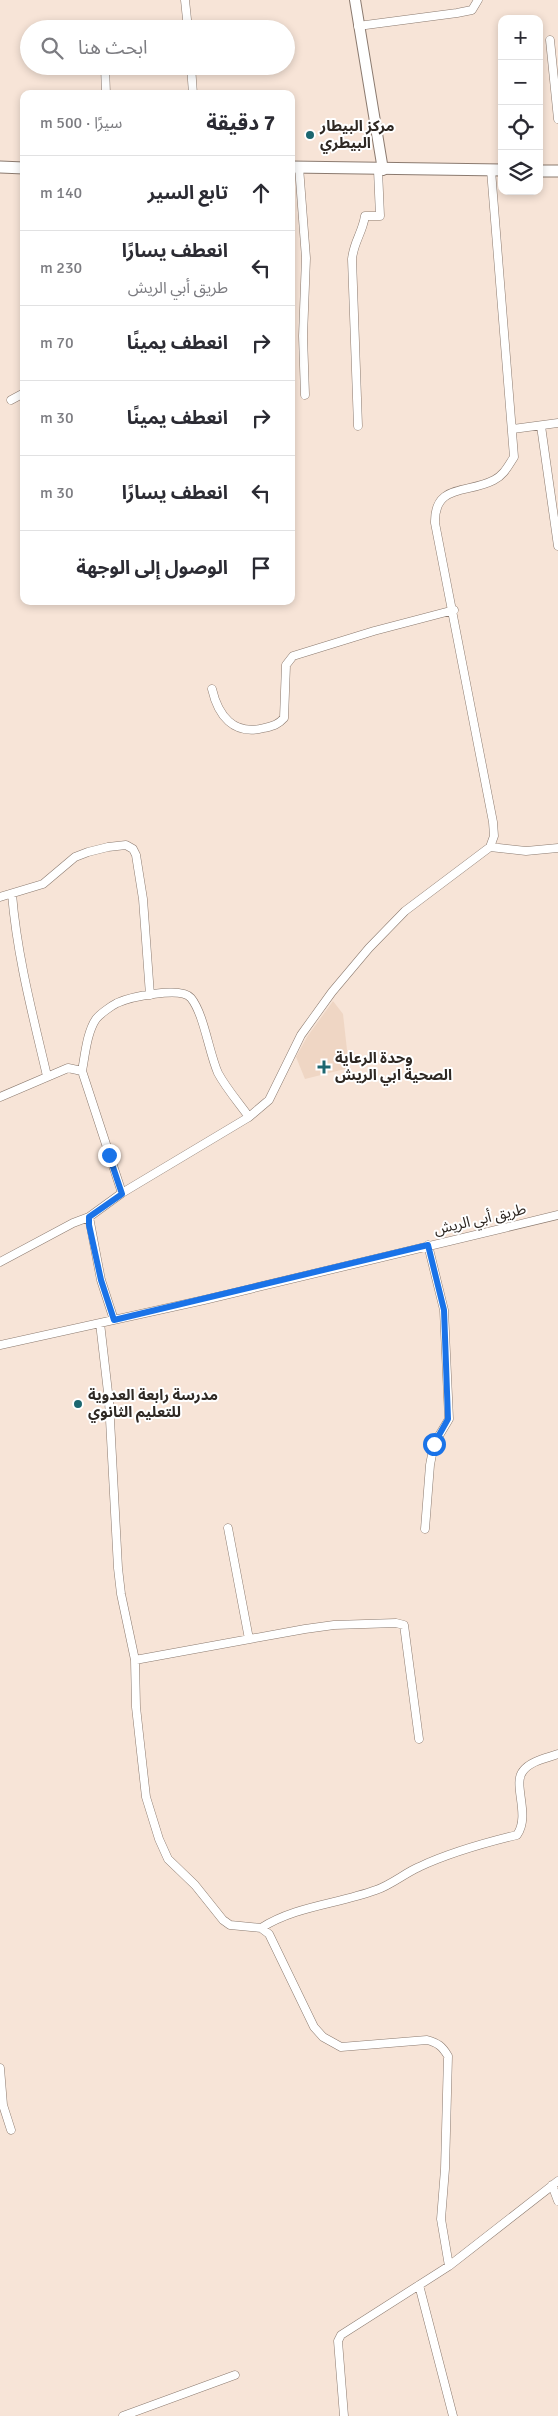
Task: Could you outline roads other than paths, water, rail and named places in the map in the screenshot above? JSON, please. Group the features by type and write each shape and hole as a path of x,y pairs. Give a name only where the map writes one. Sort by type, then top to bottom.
{"main road":[{"path":"355,0 358,26 374,106 380,170"},
{"path":"0,167 20,168"},
{"path":"295,167 380,170 496,170"},
{"path":"543,171 558,171"}],"street":[{"path":"185,0 187,20"},
{"path":"358,26 472,10 478,0"},
{"path":"550,40 558,120"},
{"path":"105,75 106,90"},
{"path":"192,75 193,90"},
{"path":"295,167 306,258 303,336 305,394"},
{"path":"358,426 352,259 354,245 362,232 365,216 380,216 380,170"},
{"path":"0,1262 73,1223 89,1217 122,1194 249,1117 269,1100 301,1036 332,992 369,948 405,911 490,848 494,836 493,822 454,610 435,523 437,503 459,490 489,482 505,472 514,457 513,429 499,297 496,170"},
{"path":"10,400 20,395"},
{"path":"513,429 558,424"},
{"path":"541,426 558,546"},
{"path":"212,688 216,706 238,728 256,730 276,725 284,718 286,665 293,656 374,631 454,610"},
{"path":"0,897 43,884 75,857 88,852 118,845 126,845 133,849 136,855 143,899 150,995"},
{"path":"490,848 526,851 558,848"},
{"path":"12,894 15,932 47,1076"},
{"path":"122,1194 82,1070 96,1019 116,1003 150,995 177,992 192,998 219,1073 249,1117"},
{"path":"0,1097 68,1068 82,1070"},
{"name":"طريق أبي الريش","path":"0,1345 114,1320 558,1215"},
{"path":"89,1217 101,1280 114,1320"},
{"path":"424,1529 430,1464 434,1444 448,1419 444,1310 428,1245"},
{"path":"100,1323 110,1401 119,1577 135,1660 142,1771 146,1797 159,1840 168,1859 195,1885 223,1920 235,1926 261,1928 269,1934 310,2019 323,2037 341,2046 350,2047 427,2040 438,2043 448,2056 445,2169 441,2219 449,2266"},
{"path":"228,1528 249,1639"},
{"path":"135,1660 334,1624 396,1622 404,1625 419,1739"},
{"path":"261,1928 273,1920 301,1910 347,1900 378,1890 418,1867 454,1853 517,1835 524,1820 520,1778 522,1771 531,1764 558,1754"},
{"path":"0,2068 4,2105 10,2130"},
{"path":"344,2416 338,2341 341,2335 449,2266 555,2183 558,2201"},
{"path":"419,2285 453,2416"},
{"path":"123,2416 235,2375"}],"place":[{"name":"مركز البيطار البيطري","path":"310,135"},
{"name":"وحدة الرعاية الصحية ابي الريش","path":"324,1067"},
{"name":"مدرسة رابعة العدوية للتعليم الثانوي","path":"78,1404"}]}
